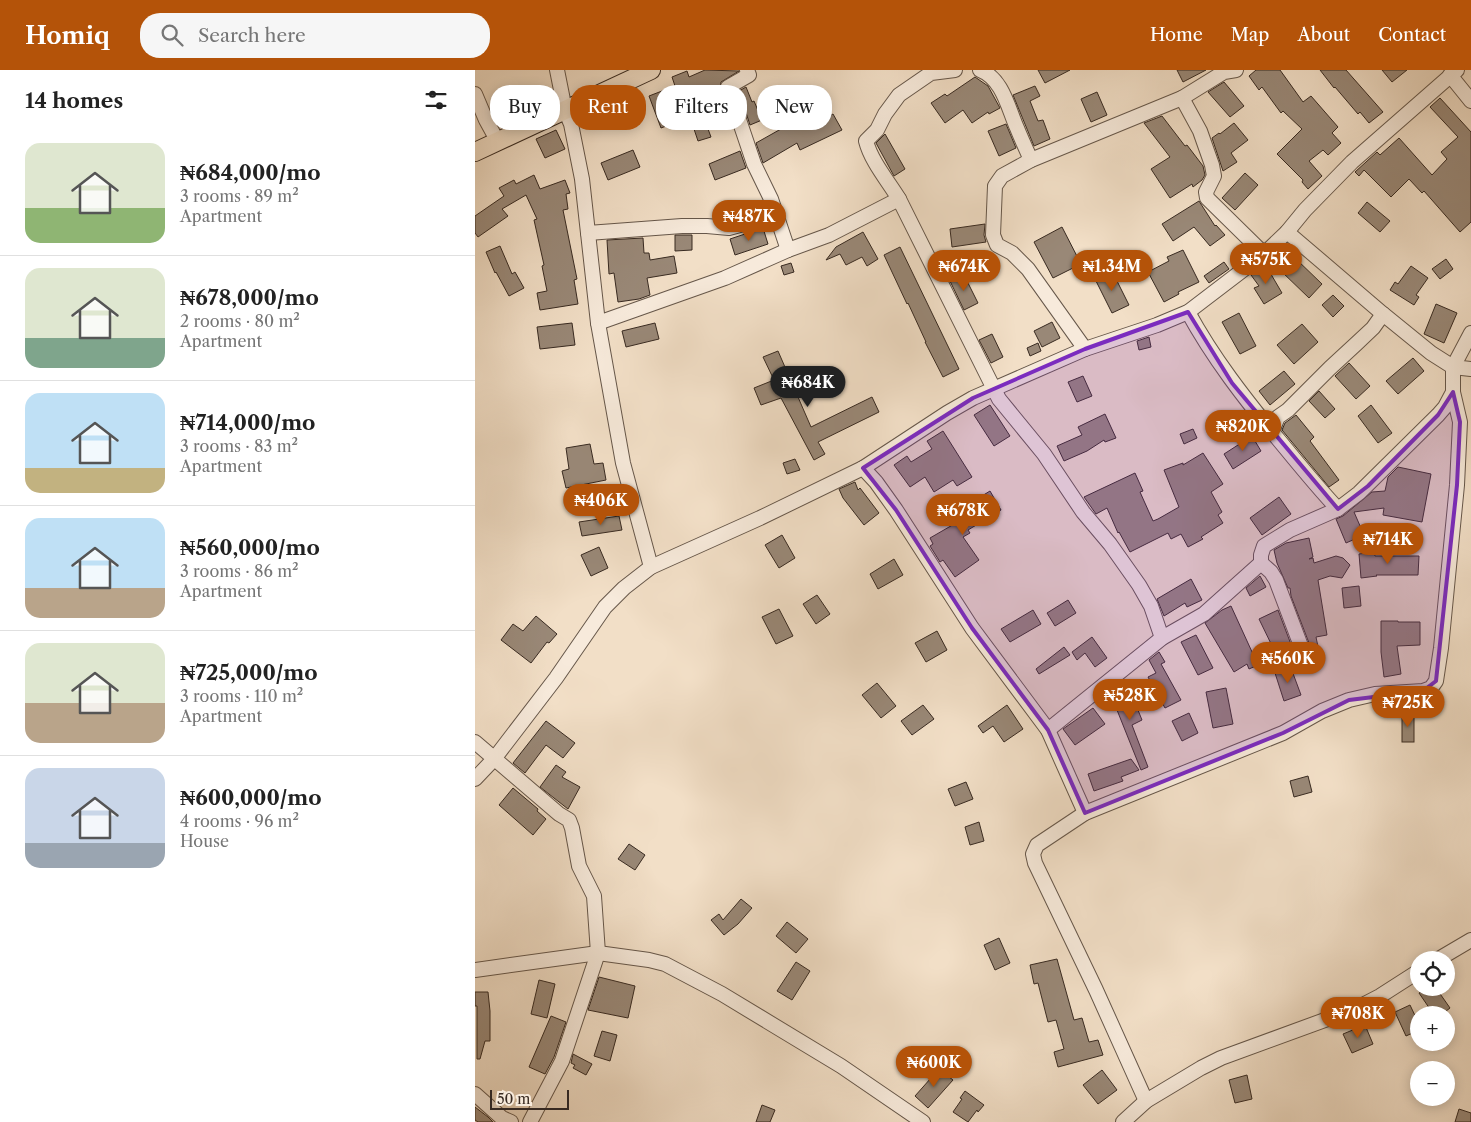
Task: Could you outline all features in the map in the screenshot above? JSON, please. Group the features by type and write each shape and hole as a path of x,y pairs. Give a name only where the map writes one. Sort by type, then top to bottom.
{"main road":[{"path":"475,152 651,70"}],"street":[{"path":"557,70 577,154 598,323 623,463 651,567"},
{"path":"747,70 749,75 728,87 754,164 764,182 788,250"},
{"path":"955,70 930,71 899,95 885,114 877,130 866,141 875,163 899,198 994,390 1008,412 1044,454 1083,512 1110,544 1139,585 1151,606 1162,638"},
{"path":"980,70 986,72 1007,99 1016,126 1031,160"},
{"path":"1085,350 1028,269 1012,253 997,245 993,235 995,186 1002,176 1031,160 1182,98 1228,71"},
{"path":"475,779 494,759 556,678 605,607 624,588 651,567 745,525 863,468 973,398 1085,350 1188,312 1264,254 1352,162 1453,73 1471,102"},
{"path":"475,94 498,142"},
{"path":"1182,98 1200,131 1212,165 1214,176 1206,192 1207,198 1264,254"},
{"path":"598,323 725,278 788,250 829,235 899,198"},
{"path":"588,233 682,226 729,228 777,215"},
{"path":"1287,232 1431,353 1453,367 1471,369"},
{"path":"1188,312 1228,376 1271,431 1338,509"},
{"path":"1271,431 1278,417 1289,410 1315,382 1362,339 1383,314"},
{"path":"1146,1101 1096,990 1035,864 1033,854 1037,845 1085,813 1283,733 1323,711 1349,700 1375,694 1423,691 1431,688 1435,680 1441,648 1457,485 1460,422 1453,392 1453,367 1471,333"},
{"path":"1301,646 1276,580 1271,572 1261,563 1264,546 1291,530 1338,509 1368,486 1445,408 1453,392"},
{"path":"863,468 876,482 896,510 972,628 1048,730 1085,813"},
{"path":"1048,730 1162,638 1204,614 1261,563"},
{"path":"475,742 559,814 569,820 573,828 579,866 591,889 595,903 598,953 563,1061 530,1122"},
{"path":"1452,951 1471,940"},
{"path":"475,970 598,953 665,964 682,971 722,994 832,1061 923,1122"},
{"path":"1123,1122 1146,1101 1201,1068 1221,1058 1355,1009 1410,977"},
{"path":"475,1094 502,1118 511,1122"}],"highlighted area":[{"path":"1188,312 1232,383 1338,509 1368,486 1438,415 1453,392 1460,422 1457,485 1436,681 1423,691 1349,700 1283,733 1085,813 1048,730 972,628 896,510 863,468 973,398 1085,349"}],"building":[{"path":"705,70 739,71 721,82 721,85 675,85 672,77 687,71 689,77"},
{"path":"1038,70 1070,70 1045,83"},
{"path":"1177,70 1206,70 1183,82"},
{"path":"1256,70 1280,70 1303,102 1311,96 1338,127 1332,133 1341,143 1328,155 1323,150 1309,161 1322,176 1308,189 1302,182 1303,180 1277,154 1302,129 1283,111 1281,113 1262,87 1259,90 1249,76"},
{"path":"1320,70 1346,70 1383,112 1369,123 1360,112 1358,114"},
{"path":"1382,70 1407,70 1392,82"},
{"path":"975,77 988,86 1000,108 989,114 988,112 972,123 963,110 945,123 931,103 945,94 947,96"},
{"path":"1224,82 1244,106 1230,117 1208,92"},
{"path":"1035,86 1040,96 1030,101 1038,121 1043,120 1050,139 1034,146 1013,95"},
{"path":"747,90 752,102 754,101 757,108 757,122 750,125 747,116"},
{"path":"1097,92 1107,115 1091,122 1081,99"},
{"path":"656,93 656,115 649,96"},
{"path":"1440,98 1471,132 1471,222 1460,232 1424,191 1422,193 1409,179 1391,197 1364,170 1359,176 1355,172 1377,152 1380,155 1399,138 1432,175 1447,159 1441,152 1458,137 1430,107"},
{"path":"833,114 842,130 800,150 797,143 763,163 756,143 779,130 832,130"},
{"path":"1162,116 1203,166 1205,175 1193,187 1192,184 1170,198 1151,169 1170,157 1144,123"},
{"path":"1234,123 1248,140 1231,153 1237,162 1223,171 1212,138"},
{"path":"1006,124 1016,148 999,156 988,131"},
{"path":"556,130 565,149 545,158 536,139"},
{"path":"694,130 708,130 711,137 698,141"},
{"path":"885,134 905,169 894,176 876,143"},
{"path":"633,150 640,167 608,180 601,163"},
{"path":"740,151 746,168 715,180 709,164"},
{"path":"1245,173 1258,185 1235,210 1222,198"},
{"path":"534,175 540,189 565,180 570,193 566,194 568,209 563,210 577,279 574,280 578,304 540,310 537,293 547,291 542,266 544,265 534,220 537,219 526,195 502,209 508,216 478,237 475,233 475,216 504,196 499,188 514,180 516,184"},
{"path":"1199,201 1215,226 1225,235 1210,246 1194,227 1173,241 1162,224"},
{"path":"1367,202 1390,221 1380,232 1358,213"},
{"path":"733,205 735,217 724,219 722,207"},
{"path":"985,224 984,235 986,242 952,247 950,229"},
{"path":"1062,227 1081,264 1053,278 1034,242"},
{"path":"763,228 768,244 735,255 730,239"},
{"path":"863,232 878,259 867,266 862,257 846,265 840,254 826,260 836,247"},
{"path":"675,235 692,235 692,250 675,251"},
{"path":"643,238 644,253 649,253 650,260 674,256 677,273 647,278 650,295 639,299 618,302 614,273 609,274 607,240"},
{"path":"500,246 512,274 515,272 524,288 509,296 495,273 486,252"},
{"path":"900,247 959,369 943,377 884,255"},
{"path":"1183,250 1199,282 1178,292 1179,294 1164,302 1148,272 1169,261 1167,257"},
{"path":"1294,257 1322,284 1309,298 1281,271"},
{"path":"1446,259 1453,269 1440,279 1432,269"},
{"path":"1224,262 1229,269 1209,283 1204,276"},
{"path":"791,263 794,272 784,275 781,266"},
{"path":"1265,264 1282,293 1264,304 1254,288 1259,286 1251,275"},
{"path":"1411,266 1428,278 1416,295 1419,297 1414,305 1390,290 1395,282 1398,284"},
{"path":"1112,271 1129,305 1112,313 1095,279"},
{"path":"964,275 978,303 964,310 950,281"},
{"path":"1333,295 1344,306 1333,317 1322,305"},
{"path":"1436,304 1457,313 1444,343 1424,334"},
{"path":"1239,313 1256,346 1240,354 1222,322"},
{"path":"1052,322 1060,338 1042,347 1034,331"},
{"path":"572,323 575,345 540,349 537,327"},
{"path":"655,323 659,339 626,347 622,331"},
{"path":"1302,324 1318,342 1294,364 1277,345"},
{"path":"992,334 1003,357 991,363 979,340"},
{"path":"1149,337 1151,347 1139,350 1137,341"},
{"path":"1038,343 1041,351 1030,356 1027,348"},
{"path":"778,351 811,427 872,397 879,412 818,442 825,454 814,460 781,398 761,405 754,388 774,380 763,357"},
{"path":"1413,358 1424,371 1398,394 1386,381"},
{"path":"1349,363 1370,386 1356,399 1335,376"},
{"path":"1284,371 1295,384 1270,405 1259,391"},
{"path":"1083,376 1092,396 1077,402 1068,382"},
{"path":"1319,391 1335,409 1325,418 1309,401"},
{"path":"990,405 1010,436 994,446 974,415"},
{"path":"1371,405 1392,433 1378,443 1358,416"},
{"path":"1105,414 1116,438 1105,442 1104,440 1087,451 1064,461 1057,446 1082,435 1078,427"},
{"path":"1296,415 1314,437 1310,441 1339,480 1329,487 1282,430 1285,423"},
{"path":"1193,429 1197,438 1184,444 1180,434"},
{"path":"943,431 972,477 957,486 953,480 934,492 925,477 910,487 894,465 907,456 911,462 932,449 927,441"},
{"path":"1252,436 1261,451 1233,469 1224,454"},
{"path":"590,444 594,464 603,463 606,480 566,488 562,471 569,469 566,448"},
{"path":"1203,453 1223,484 1211,492 1222,512 1218,515 1223,523 1201,537 1203,539 1188,547 1181,534 1171,539 1168,533 1130,552 1118,533 1107,508 1096,514 1084,497 1135,473 1143,491 1140,492 1153,521 1179,507 1164,470 1183,463 1183,465"},
{"path":"795,459 800,470 787,474 783,463"},
{"path":"1398,467 1431,474 1422,522 1383,515 1384,508 1354,512 1364,535 1346,543 1336,519 1343,516 1372,492 1385,491 1388,477"},
{"path":"855,482 858,490 860,488 879,513 864,525 843,498 839,489"},
{"path":"990,491 1001,510 968,530 970,533 963,537 979,560 955,577 943,560 940,562 930,546 933,544 930,538 975,512 969,504"},
{"path":"1279,497 1291,514 1262,535 1250,518"},
{"path":"619,516 622,530 582,536 579,522"},
{"path":"782,535 795,558 779,568 765,545"},
{"path":"1309,538 1313,557 1309,559 1313,558 1314,563 1336,556 1343,558 1350,565 1342,578 1330,576 1318,580 1327,635 1316,637 1322,666 1304,670 1302,654 1308,651 1309,643 1291,596 1290,588 1288,588 1277,563 1274,550 1286,543"},
{"path":"599,547 608,568 591,576 581,555"},
{"path":"1374,552 1375,556 1419,556 1418,575 1376,575 1361,578 1359,554"},
{"path":"894,559 903,575 878,589 870,574"},
{"path":"1260,576 1266,587 1250,596 1246,588"},
{"path":"1191,579 1202,600 1187,607 1185,603 1164,616 1157,599"},
{"path":"1359,586 1361,606 1344,608 1342,588"},
{"path":"817,595 830,614 816,624 803,604"},
{"path":"1068,600 1076,613 1055,626 1047,613"},
{"path":"1231,606 1258,665 1249,669 1247,664 1234,672 1205,623 1222,610"},
{"path":"779,609 793,636 776,644 762,617"},
{"path":"1033,610 1041,624 1010,642 1001,629"},
{"path":"1278,610 1292,647 1276,654 1259,619"},
{"path":"536,616 557,634 549,643 547,642 531,663 501,640 513,624 523,631"},
{"path":"1381,621 1420,622 1420,645 1397,646 1401,674 1384,677 1381,652"},
{"path":"937,631 947,650 926,662 915,643"},
{"path":"1196,635 1213,668 1198,675 1181,642"},
{"path":"1092,637 1107,658 1095,667 1085,653 1077,660 1072,652"},
{"path":"1064,647 1070,655 1039,674 1036,669"},
{"path":"1159,652 1165,662 1161,664 1181,700 1165,708 1148,677 1156,673 1149,660"},
{"path":"1291,668 1301,695 1284,701 1275,673"},
{"path":"877,683 896,706 881,718 862,695"},
{"path":"1129,688 1142,720 1132,725 1148,767 1141,770 1111,695"},
{"path":"1226,688 1233,724 1213,728 1206,692"},
{"path":"923,705 934,719 912,735 901,721"},
{"path":"1007,705 1023,729 1004,742 993,726 983,733 978,726"},
{"path":"1093,708 1105,724 1075,745 1063,729"},
{"path":"1189,713 1198,733 1182,741 1172,721"},
{"path":"1402,714 1414,714 1414,742 1402,742"},
{"path":"546,721 575,743 563,758 546,745 525,773 513,763"},
{"path":"1131,759 1139,770 1121,777 1123,781 1094,791 1088,774"},
{"path":"556,765 566,772 562,777 580,787 568,809 540,787"},
{"path":"1308,776 1312,792 1294,797 1290,781"},
{"path":"966,782 973,799 955,806 948,789"},
{"path":"513,788 538,809 537,811 546,819 533,835 499,805"},
{"path":"979,822 984,841 970,845 965,827"},
{"path":"629,844 645,855 635,870 618,859"},
{"path":"741,899 752,908 738,924 724,935 711,920 719,914 723,920"},
{"path":"787,922 808,939 796,953 776,936"},
{"path":"999,938 1010,963 995,970 984,945"},
{"path":"1057,959 1074,1020 1082,1018 1089,1042 1098,1040 1103,1055 1058,1067 1054,1052 1064,1049 1056,1020 1048,1022 1038,983 1034,984 1030,965"},
{"path":"796,962 810,971 792,1000 777,991"},
{"path":"599,977 635,986 628,1018 588,1010"},
{"path":"539,980 555,984 547,1018 531,1014"},
{"path":"475,992 488,992 490,1011 490,1041 485,1041 480,1059 477,1059 477,1006 475,1006"},
{"path":"1421,996 1442,996 1449,1006 1428,1006"},
{"path":"1410,1005 1410,1034 1406,1036 1395,1012"},
{"path":"551,1016 566,1022 554,1057 545,1074 529,1067"},
{"path":"1365,1025 1373,1044 1352,1053 1343,1034"},
{"path":"602,1031 617,1035 610,1061 594,1056"},
{"path":"573,1054 592,1064 586,1075 573,1068 575,1065 571,1063"},
{"path":"939,1069 953,1080 928,1108 915,1096"},
{"path":"1102,1070 1117,1090 1098,1104 1083,1085"},
{"path":"1247,1075 1252,1099 1235,1103 1229,1080"},
{"path":"965,1091 984,1105 978,1112 977,1110 968,1122 953,1112"},
{"path":"762,1105 775,1110 770,1122 756,1122"},
{"path":"475,1107 493,1122 478,1122 475,1120"},
{"path":"1459,1109 1471,1113 1471,1122 1455,1122"}]}
